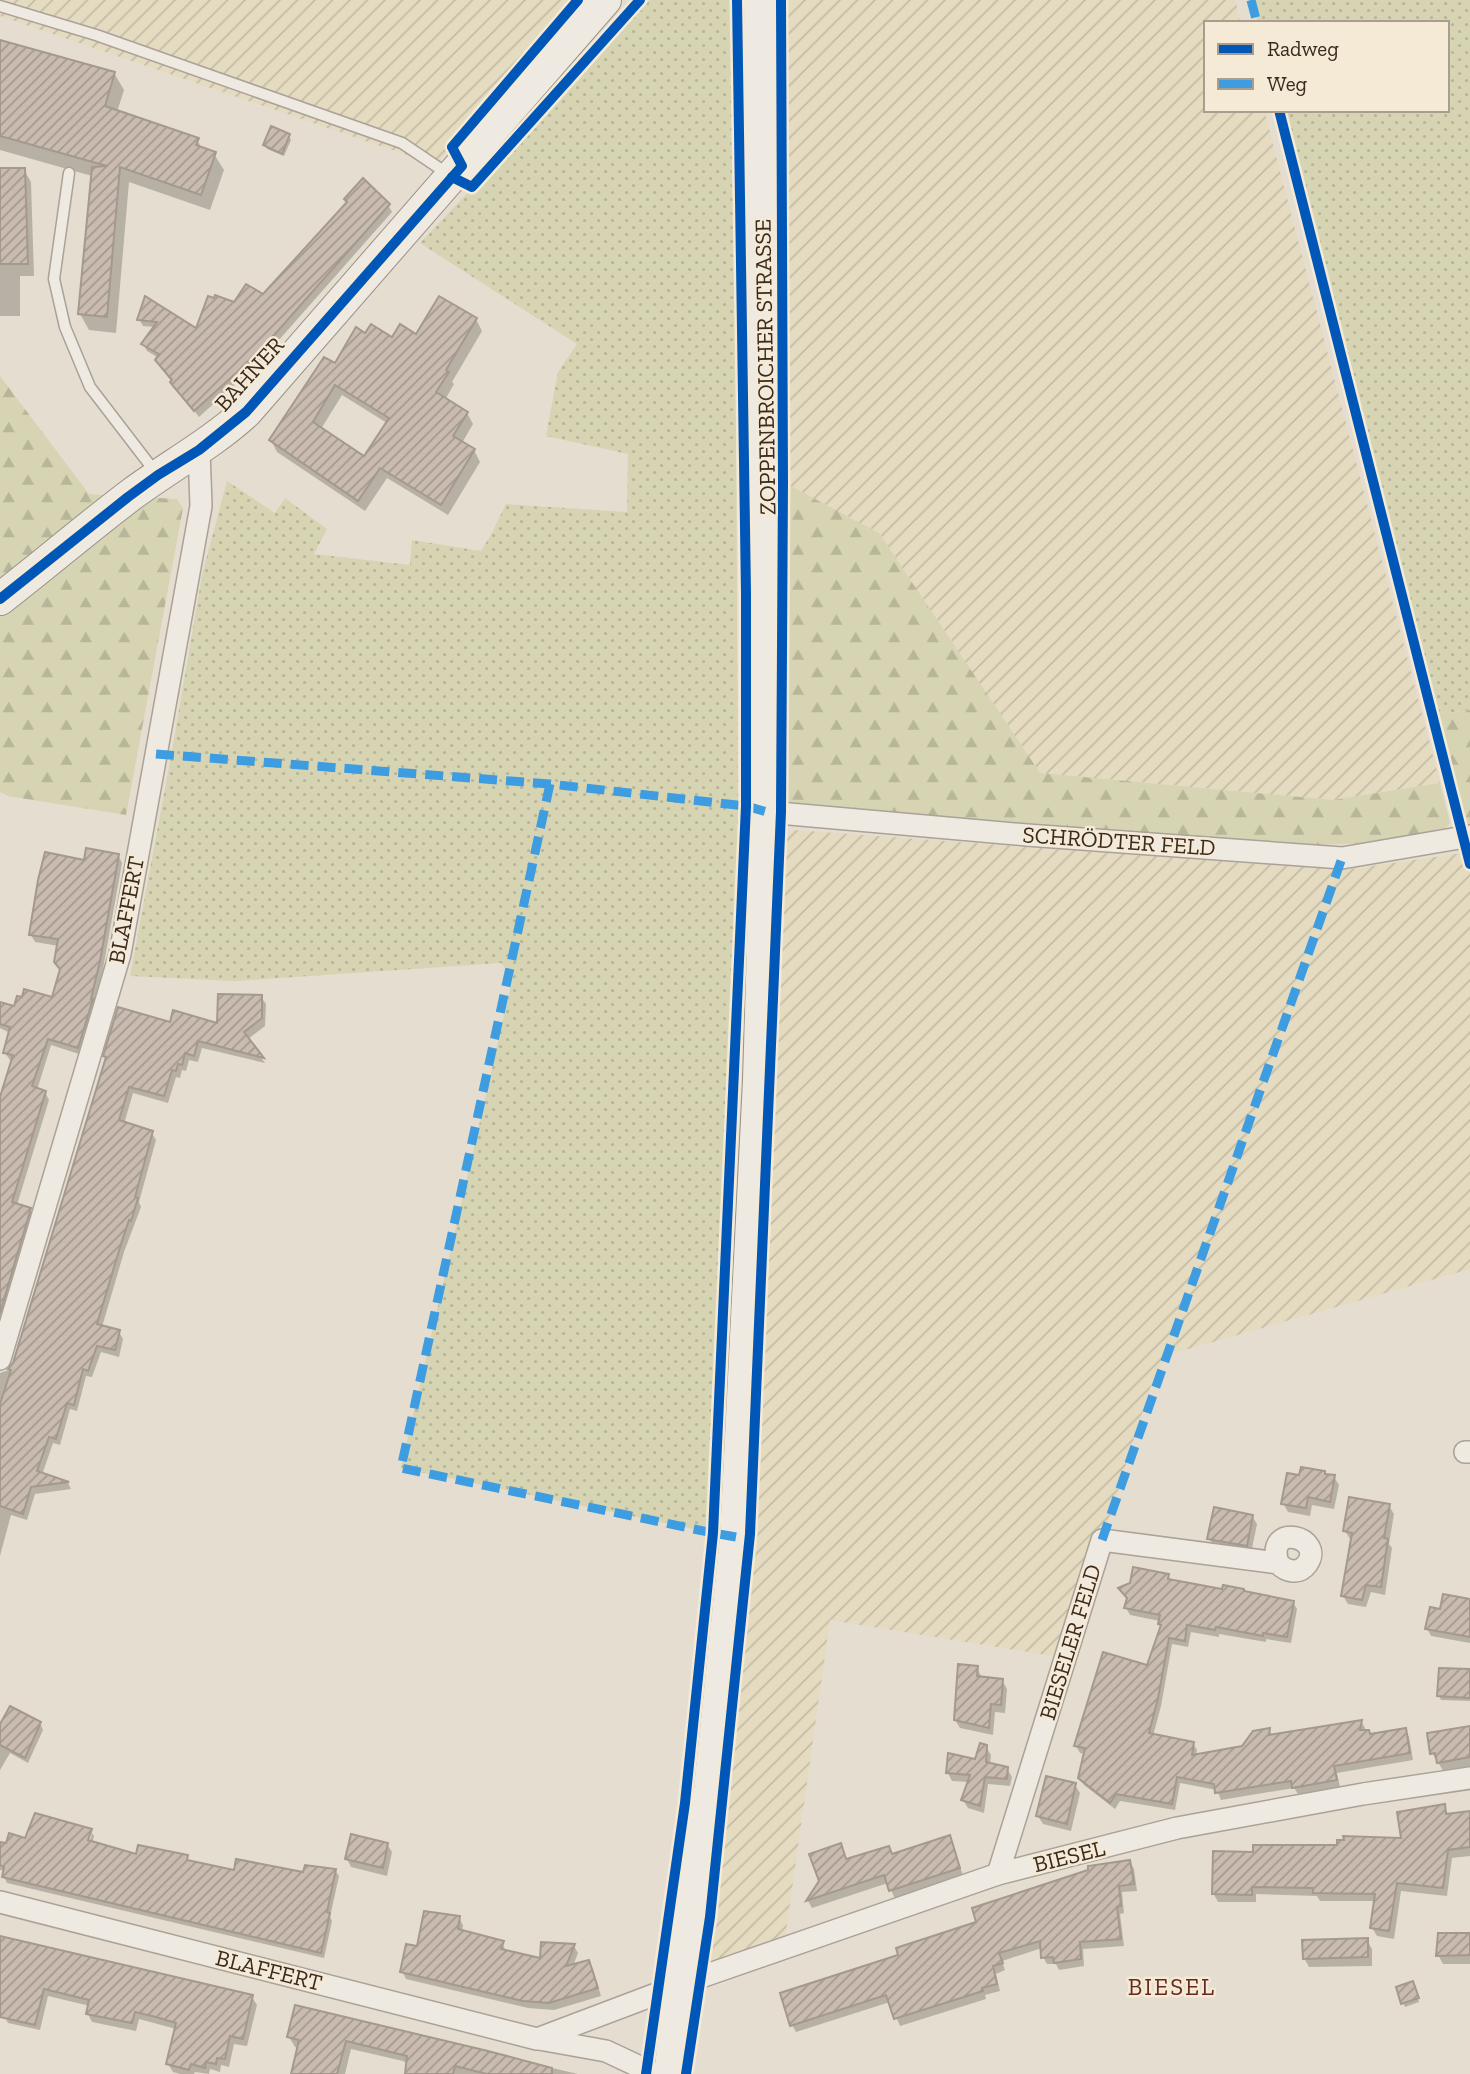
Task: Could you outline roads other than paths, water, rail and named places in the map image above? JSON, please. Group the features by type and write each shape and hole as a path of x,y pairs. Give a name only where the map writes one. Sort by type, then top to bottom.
{"main road":[{"name":"BAHNER","path":"0,599 158,475 199,450 246,412 605,0"},
{"name":"ZOPPENBROICHER STRASSE","path":"670,2074 710,1788 736,1536 759,1080 767,812 768,619 760,0"}],"street":[{"name":"BLAFFERT","path":"0,1359 120,954 201,506 199,450"},
{"name":"SCHRÖDTER FELD","path":"767,812 1027,835 1342,858 1470,836"},
{"name":"BIESELER FELD","path":"998,1874 1102,1540 1278,1563"},
{"name":"BIESEL","path":"681,1985 998,1874 1177,1828 1363,1794 1470,1778"},
{"name":"BLAFFERT","path":"0,1902 537,2039 606,2051 654,2074"},
{"path":"537,2039 681,1985"}],"lane":[{"path":"0,6 96,35 402,142 452,177"},
{"path":"69,173 54,279 65,327 90,387 158,475"}],"district":[{"name":"BIESEL","path":"1172,1986"}]}
